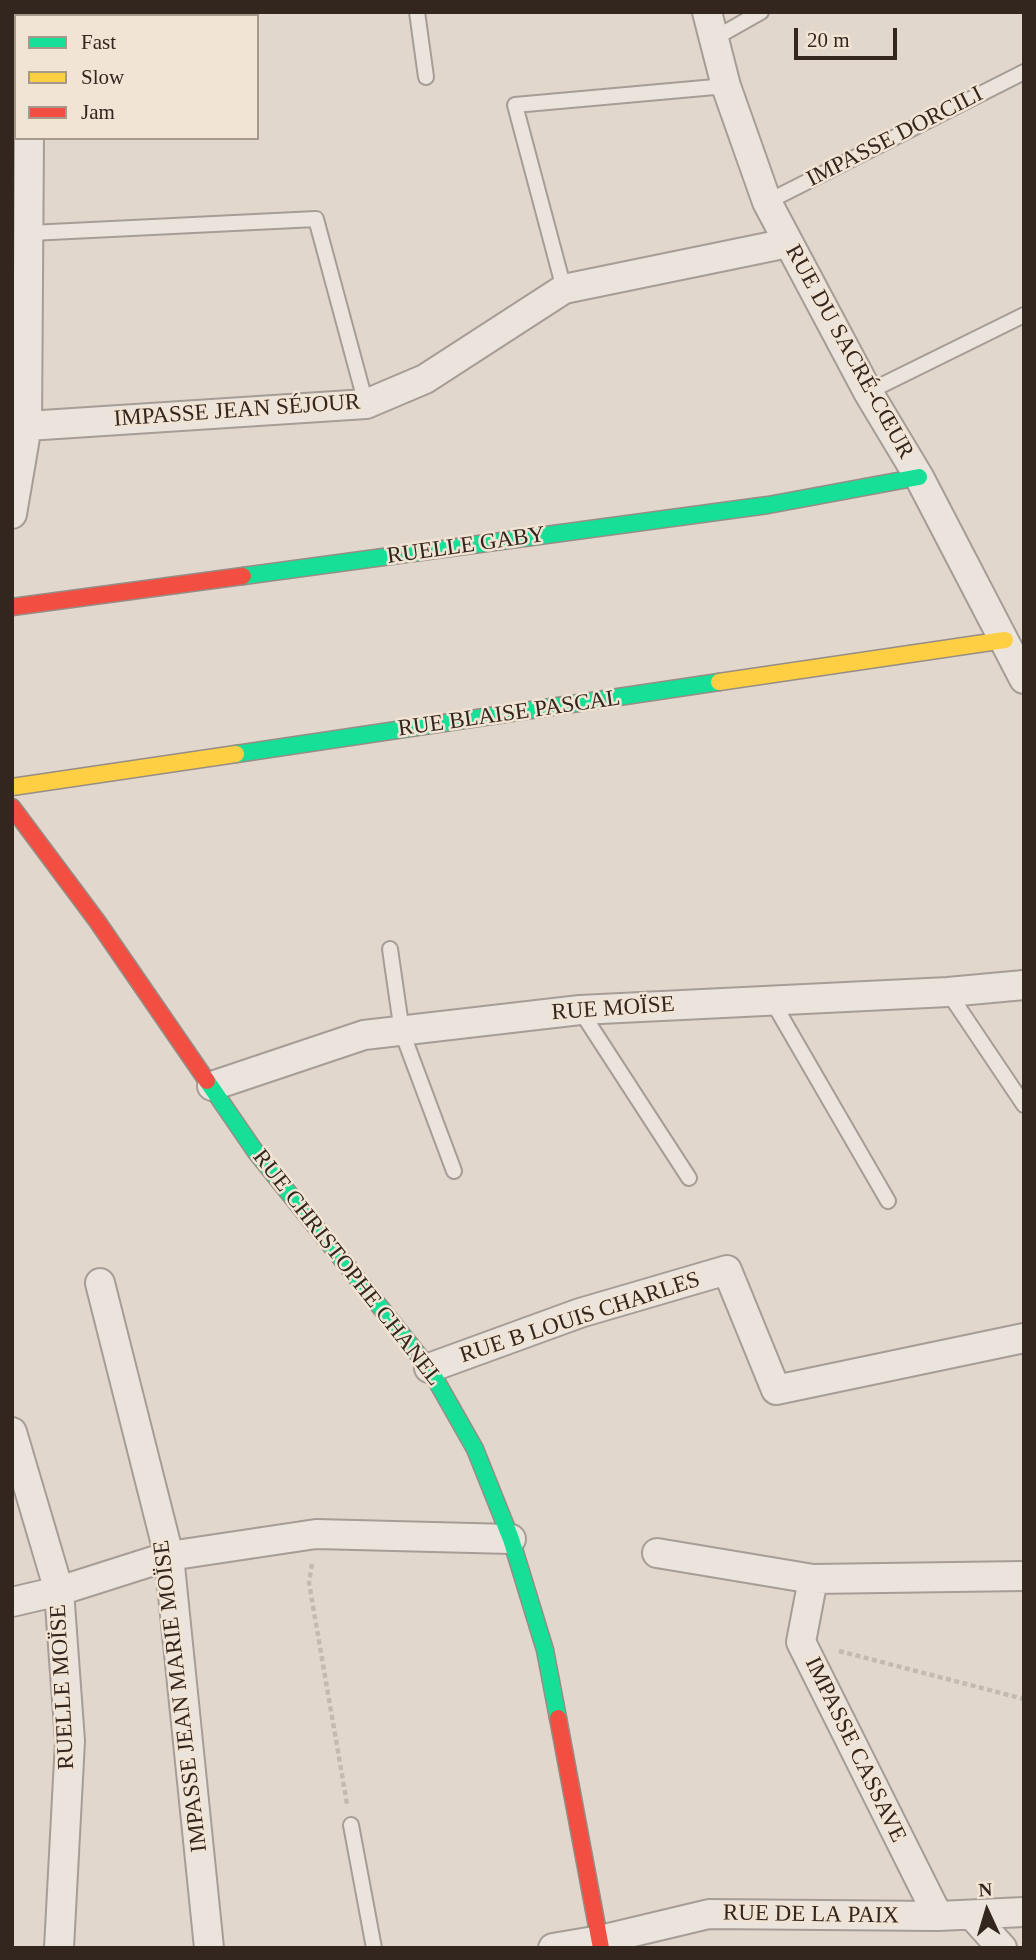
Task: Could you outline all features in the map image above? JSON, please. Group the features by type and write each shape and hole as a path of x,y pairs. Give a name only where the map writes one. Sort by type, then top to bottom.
{"street":[{"name":"RUE DU SACRÉ-CŒUR","path":"711,25 726,86 766,202 868,392 919,477 1024,679"},
{"path":"12,514 27,426 29,140"},
{"name":"IMPASSE JEAN SÉJOUR","path":"27,426 366,404 425,379 564,289 788,243"},
{"name":"RUELLE GABY","path":"12,607 768,505 919,477"},
{"name":"RUE BLAISE PASCAL","path":"12,787 1005,640"},
{"name":"RUE CHRISTOPHE CHANEL","path":"12,807 97,921 255,1151 429,1368 475,1449 511,1539 545,1650 601,1944"},
{"name":"RUE MOÏSE","path":"212,1086 364,1035 580,1010 770,998 948,992 1024,985"},
{"name":"RUE B LOUIS CHARLES","path":"429,1368 580,1313 727,1270 776,1390 1024,1338"},
{"name":"IMPASSE JEAN MARIE MOÏSE","path":"100,1283 169,1556 209,1948"},
{"name":"RUELLE MOÏSE","path":"12,1432 59,1591 70,1741 59,1948"},
{"path":"12,1602 59,1591 169,1556 316,1534 511,1539"},
{"path":"657,1553 813,1579 1024,1576"},
{"name":"IMPASSE CASSAVE","path":"813,1579 801,1642 938,1916"},
{"name":"RUE DE LA PAIX","path":"553,1948 601,1944 709,1914 938,1916 1024,1912"},
{"path":"972,1915 1002,1948"}],"lane":[{"path":"418,12 426,76"},
{"path":"711,25 761,12"},
{"name":"IMPASSE DORCILI","path":"766,202 1024,72"},
{"path":"564,289 515,105 726,86"},
{"path":"30,233 316,219 366,404"},
{"path":"868,392 1024,315"},
{"path":"390,949 402,1032 454,1171"},
{"path":"948,992 1024,1105"},
{"path":"770,998 888,1201"},
{"path":"580,1010 689,1178"},
{"path":"351,1825 374,1948"}],"path":[{"path":"316,1534 309,1583 351,1825"},
{"path":"801,1642 1024,1699"}],"traffic: fast":[{"path":"243,576 768,505 919,477"},
{"path":"236,754 719,682"},
{"path":"207,1081 255,1151 429,1368 475,1449 511,1539 545,1650 558,1718"}],"traffic: slow":[{"path":"719,682 1005,640"},
{"path":"12,787 236,754"}],"traffic: jam":[{"path":"12,607 243,576"},
{"path":"12,807 97,921 207,1081"},
{"path":"558,1718 601,1948"}]}
